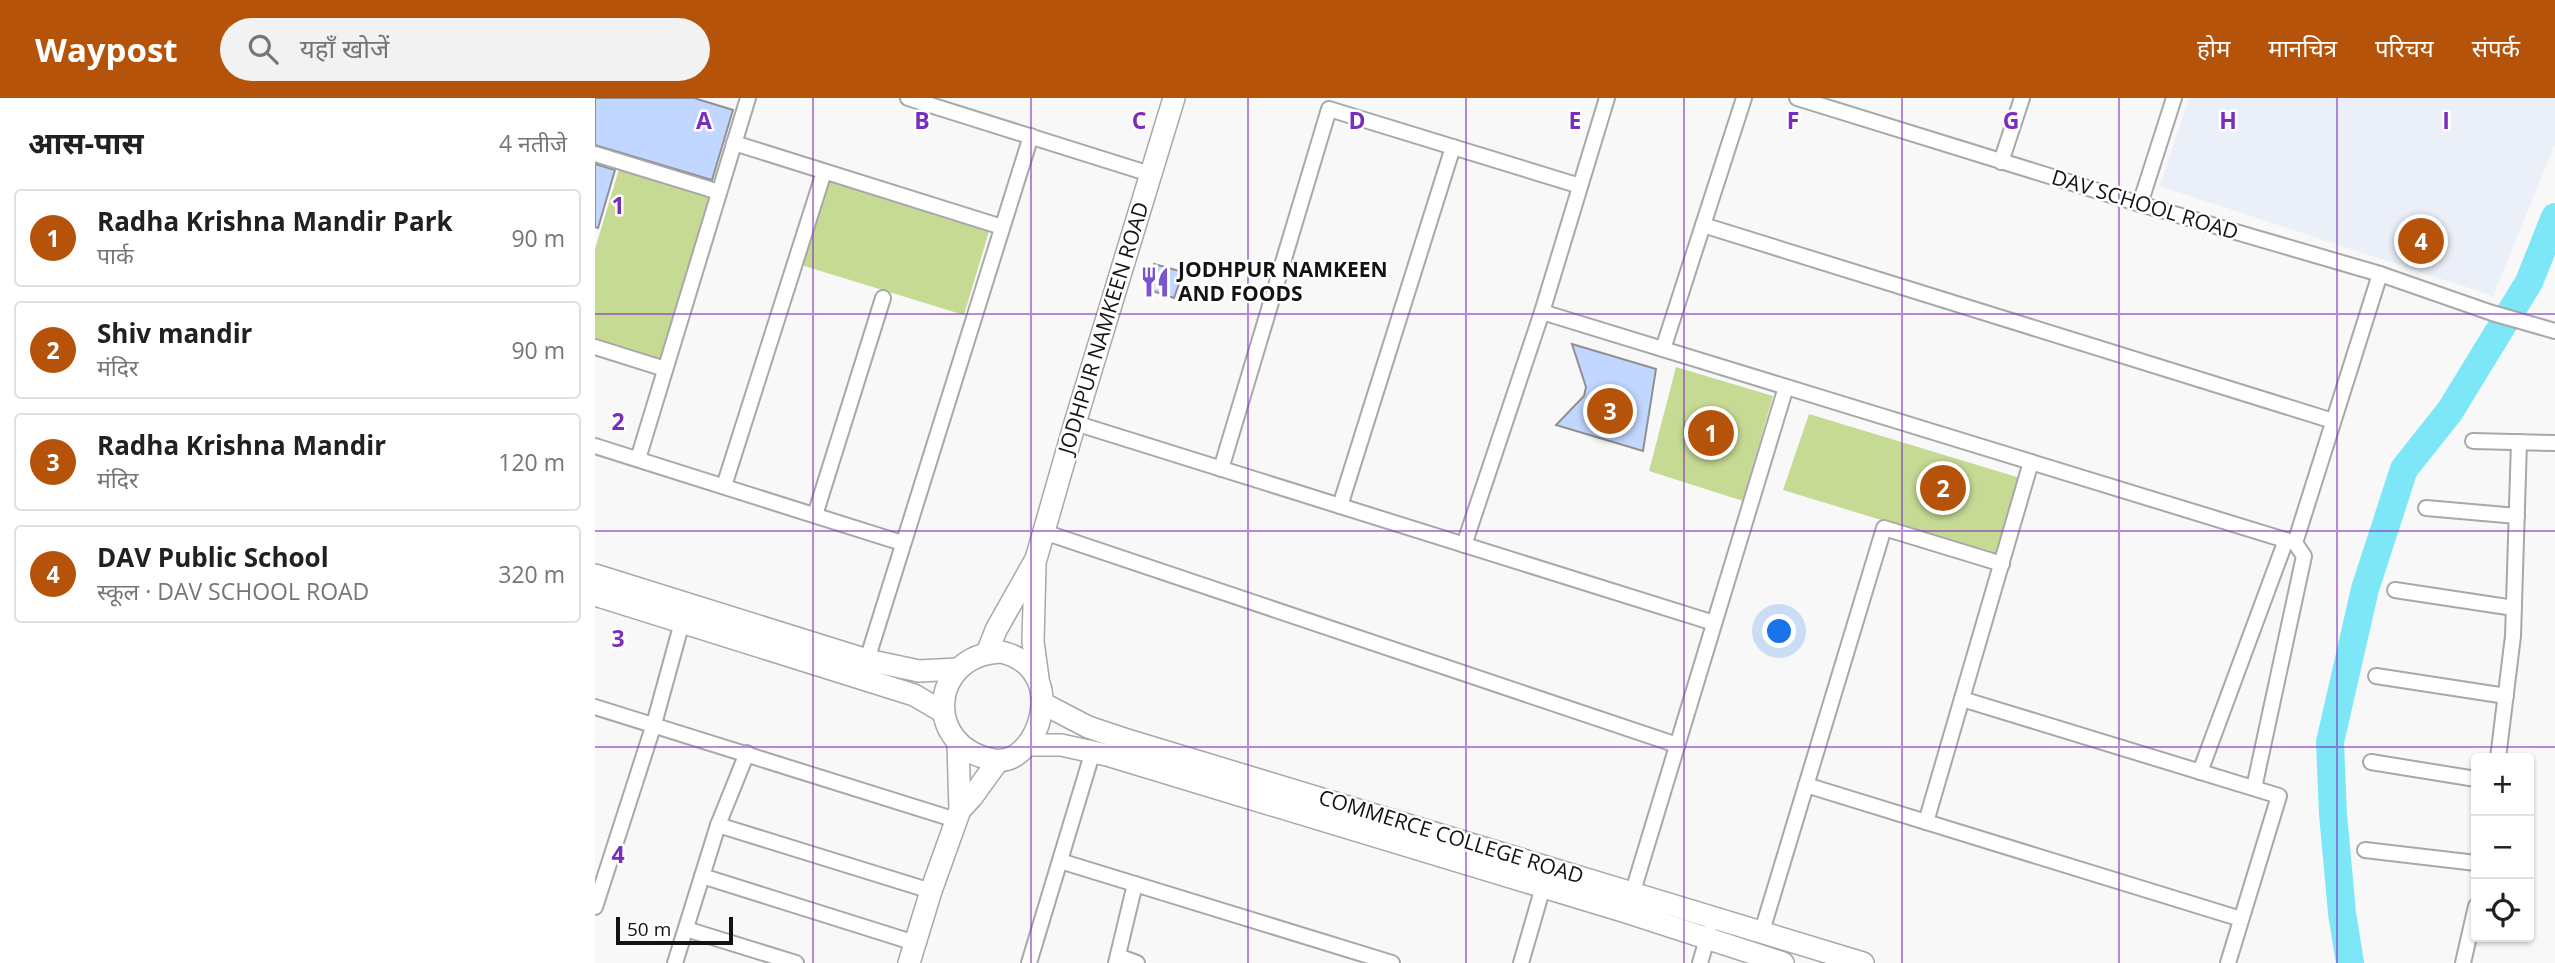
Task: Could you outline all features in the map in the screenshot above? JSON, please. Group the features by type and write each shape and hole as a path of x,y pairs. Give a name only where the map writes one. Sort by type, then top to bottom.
{"street":[{"path":"908,98 1150,174"},
{"name":"JODHPUR NAMKEEN ROAD","path":"1036,559 1174,98"},
{"path":"1464,545 1542,312 1607,98"},
{"path":"1663,349 1744,98"},
{"name":"DAV SCHOOL ROAD","path":"1797,98 2140,204 2380,274 2492,313 2555,331"},
{"path":"2001,162 2022,98"},
{"path":"2140,204 2173,98"},
{"path":"638,459 734,144 742,99"},
{"path":"1221,468 1329,109 1580,186"},
{"path":"867,660 1031,136"},
{"path":"734,144 1002,227"},
{"path":"1341,506 1453,147"},
{"path":"595,154 719,192"},
{"path":"724,486 824,172"},
{"path":"1703,225 2333,421"},
{"path":"2200,772 2290,542 2333,421 2380,274"},
{"path":"815,515 883,298"},
{"path":"1542,312 2290,542 2304,556 2254,788"},
{"path":"595,347 665,369"},
{"path":"1626,912 1786,387"},
{"path":"1075,423 1714,623"},
{"path":"2473,441 2555,443"},
{"path":"2499,753 2514,608 2519,442"},
{"path":"595,446 902,543"},
{"path":"1926,822 2031,462"},
{"path":"2426,508 2517,516"},
{"path":"1762,932 1884,528 2001,564"},
{"path":"1044,532 1677,745"},
{"path":"987,653 996,630 1036,559"},
{"path":"1036,559 1033,642 1038,678 1043,691 1038,728 1028,745 1013,756 998,761 978,755 958,744 948,729 943,712 943,697 948,683 958,669 987,653 1013,655 1038,678"},
{"path":"595,575 684,613 913,695 943,712"},
{"path":"2395,590 2514,608"},
{"path":"595,595 684,613 919,671 958,669"},
{"path":"595,906 655,724 684,613"},
{"path":"2376,676 2505,696"},
{"path":"1962,699 2279,796 2228,963"},
{"name":"COMMERCE COLLEGE ROAD","path":"1042,703 1088,727 1124,739 1863,963"},
{"path":"595,707 958,815"},
{"path":"958,744 958,815"},
{"path":"1028,745 1061,745 1093,751 1626,912 1783,963"},
{"path":"1029,963 1093,751"},
{"path":"675,963 718,825 747,754"},
{"path":"702,876 912,953 958,815 998,761"},
{"path":"2371,762 2471,778"},
{"path":"1806,785 2241,919"},
{"path":"718,825 931,891"},
{"path":"2365,850 2471,862"},
{"path":"1060,860 1363,959 1392,963"},
{"path":"1135,884 1117,960 1137,963"},
{"path":"1521,963 1543,887"},
{"path":"1700,963 1714,917"},
{"path":"2463,963 2471,928"},
{"path":"686,929 796,963"}],"shaded area":[{"path":"2189,98 2555,98 2555,144 2493,296 2160,186"}],"green space":[{"path":"620,166 712,194 662,363 595,343 595,249"},
{"path":"828,178 990,228 964,315 801,265"},
{"path":"1676,367 1773,396 1743,501 1649,471"},
{"path":"1809,414 2020,478 1996,555 1783,490"}],"building":[{"path":"595,98 694,98 733,110 712,180 595,145"},
{"path":"595,164 615,170 598,228 595,227"},
{"path":"1154,264 1183,272 1174,298 1147,289"},
{"path":"1572,344 1656,369 1643,451 1556,425 1584,396 1586,387"},
{"path":"1928,471 1965,482 1958,506 1921,494"}],"waterway":[{"path":"2350,963 2342,913 2333,814 2330,742 2365,589 2404,469 2450,411 2529,282 2555,217"}],"place":[{"name":"DAV Public School","path":"2421,241"},
{"name":"JODHPUR NAMKEEN AND FOODS","path":"1155,282"},
{"name":"Radha Krishna Mandir","path":"1610,411"},
{"name":"Radha Krishna Mandir Park","path":"1711,433"},
{"name":"Shiv mandir","path":"1943,488"}]}
